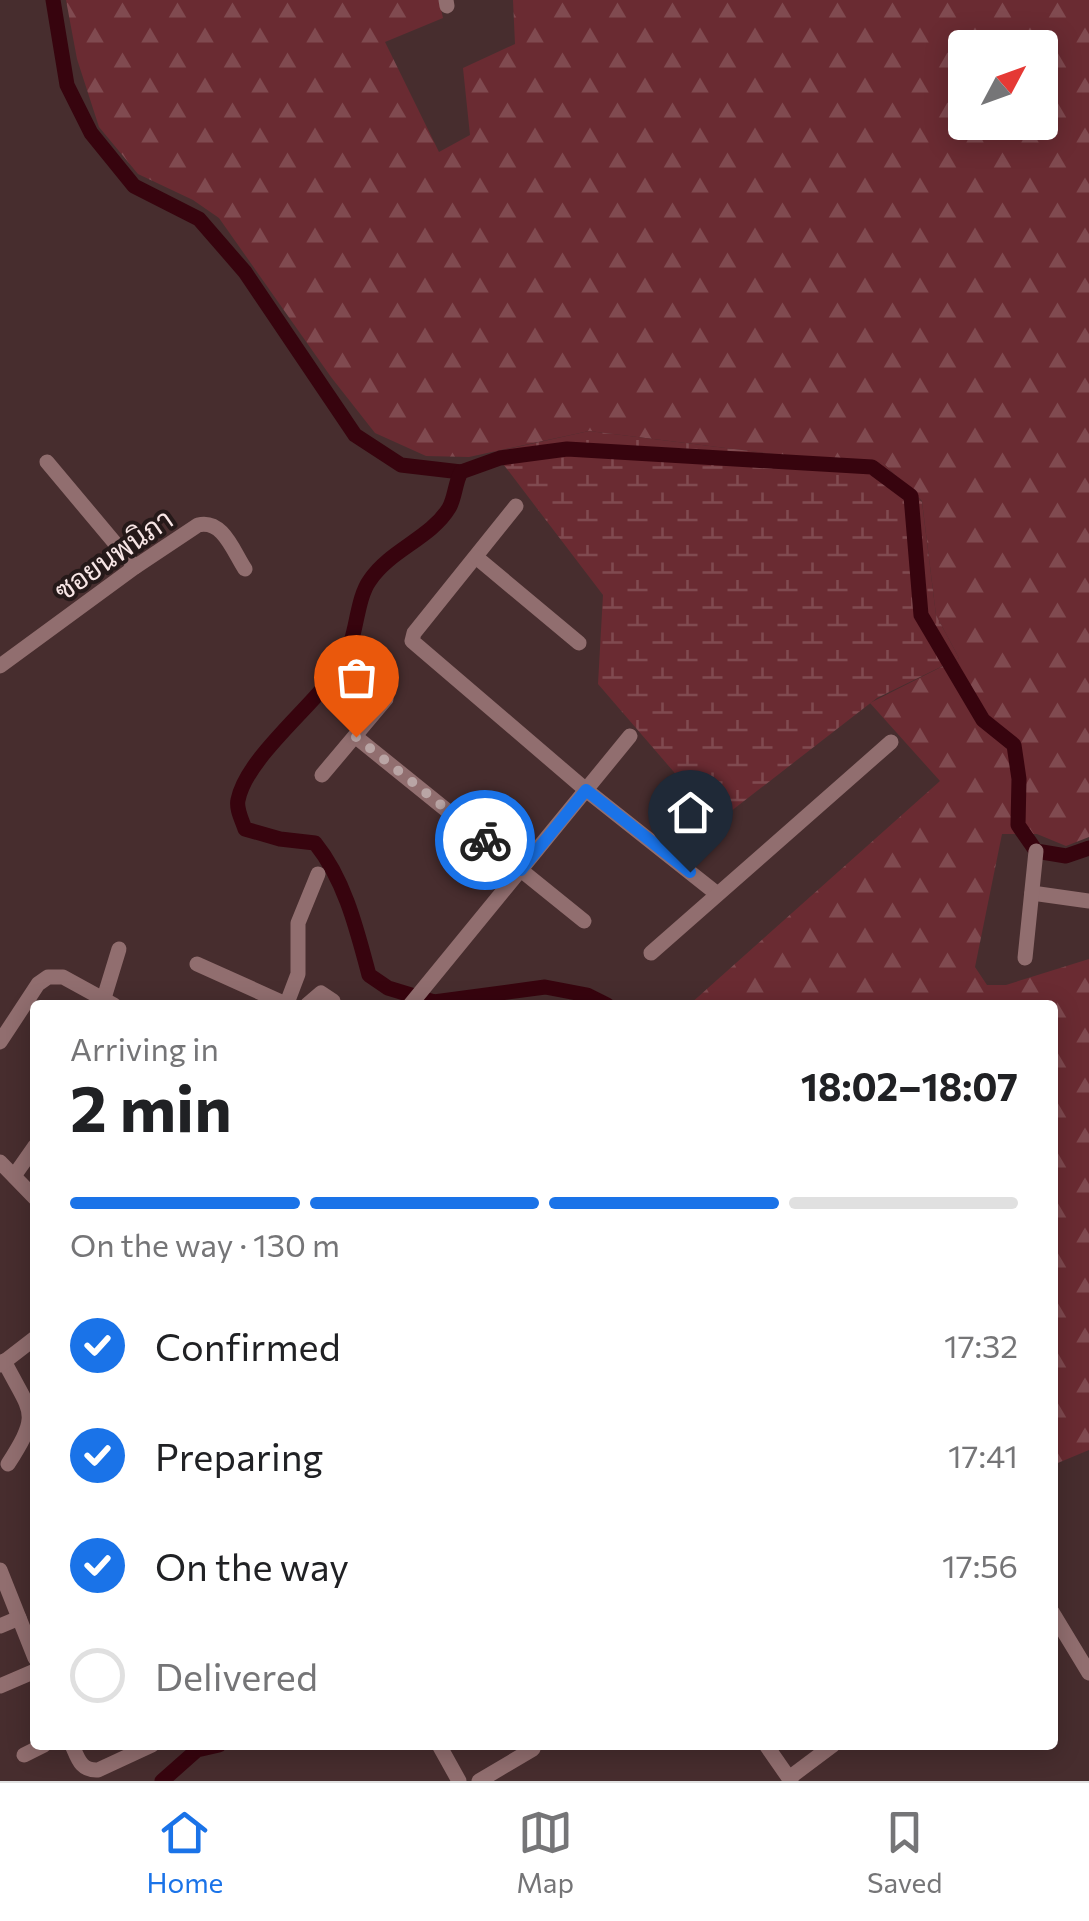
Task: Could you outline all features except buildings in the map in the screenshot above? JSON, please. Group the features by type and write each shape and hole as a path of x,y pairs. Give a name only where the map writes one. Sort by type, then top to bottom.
{"street":[{"path":"47,462 135,567"},
{"path":"516,506 414,632 412,641 586,790 716,893"},
{"name":"ซอยนพนิภา","path":"0,666 198,525 217,526 245,569"},
{"path":"476,557 579,642"},
{"path":"322,774 386,699"},
{"path":"414,1000 630,736"},
{"path":"356,737 584,920"},
{"path":"650,953 891,742"},
{"path":"1025,958 1036,850"},
{"path":"289,1000 298,974 298,924 318,874"},
{"path":"1032,893 1089,900"},
{"path":"109,1000 119,950"},
{"path":"197,964 279,1000"},
{"path":"31,1000 38,984 48,977 63,977 107,1000"},
{"path":"0,1042 28,1008"},
{"path":"14,1176 30,1153"},
{"path":"0,1162 30,1193"},
{"path":"30,1342 2,1363 30,1416"},
{"path":"8,1464 30,1425"},
{"path":"0,1570 30,1646"},
{"path":"0,1626 19,1618"},
{"path":"1058,1621 1087,1663"},
{"path":"0,1686 30,1673"},
{"path":"24,1755 34,1750"},
{"path":"75,1750 84,1768 98,1770 141,1750"},
{"path":"442,1750 459,1781"},
{"path":"480,1781 530,1750"},
{"path":"769,1750 790,1780 827,1750"}],"green space":[{"path":"66,0 439,0 443,18 385,42 439,152 470,135 463,68 515,44 513,0 1089,0 1089,837 1066,846 1037,834 1002,834 975,967 987,985 1006,985 1089,959 1089,1450 1058,1463 1058,1000 695,1000 940,781 870,703 959,658 936,615 922,501 883,463 815,459 589,431 469,457 426,456 375,433 219,218 193,200 138,174 99,127 77,59"},
{"path":"589,431 814,459 883,463 922,502 936,615 959,658 877,698 717,822 598,684 603,595 494,452"}],"waterway":[{"path":"53,0 67,85 91,133 134,186 199,219 245,272 355,435 401,465 461,472"},
{"path":"427,1000 388,988 369,975 342,889 315,843 245,829 238,800 255,765 344,660 370,580 388,560 441,518 451,504 461,472 500,458 567,449 872,467 911,496 921,615 983,720 1014,745 1019,779 1018,825 1036,851 1066,856 1089,848"},
{"path":"449,1000 545,987 597,1000"},
{"path":"162,1781 197,1750"}],"way so far":[{"path":"356,737 485,840"}],"route":[{"path":"485,840 521,870 586,790 690,872"}]}
